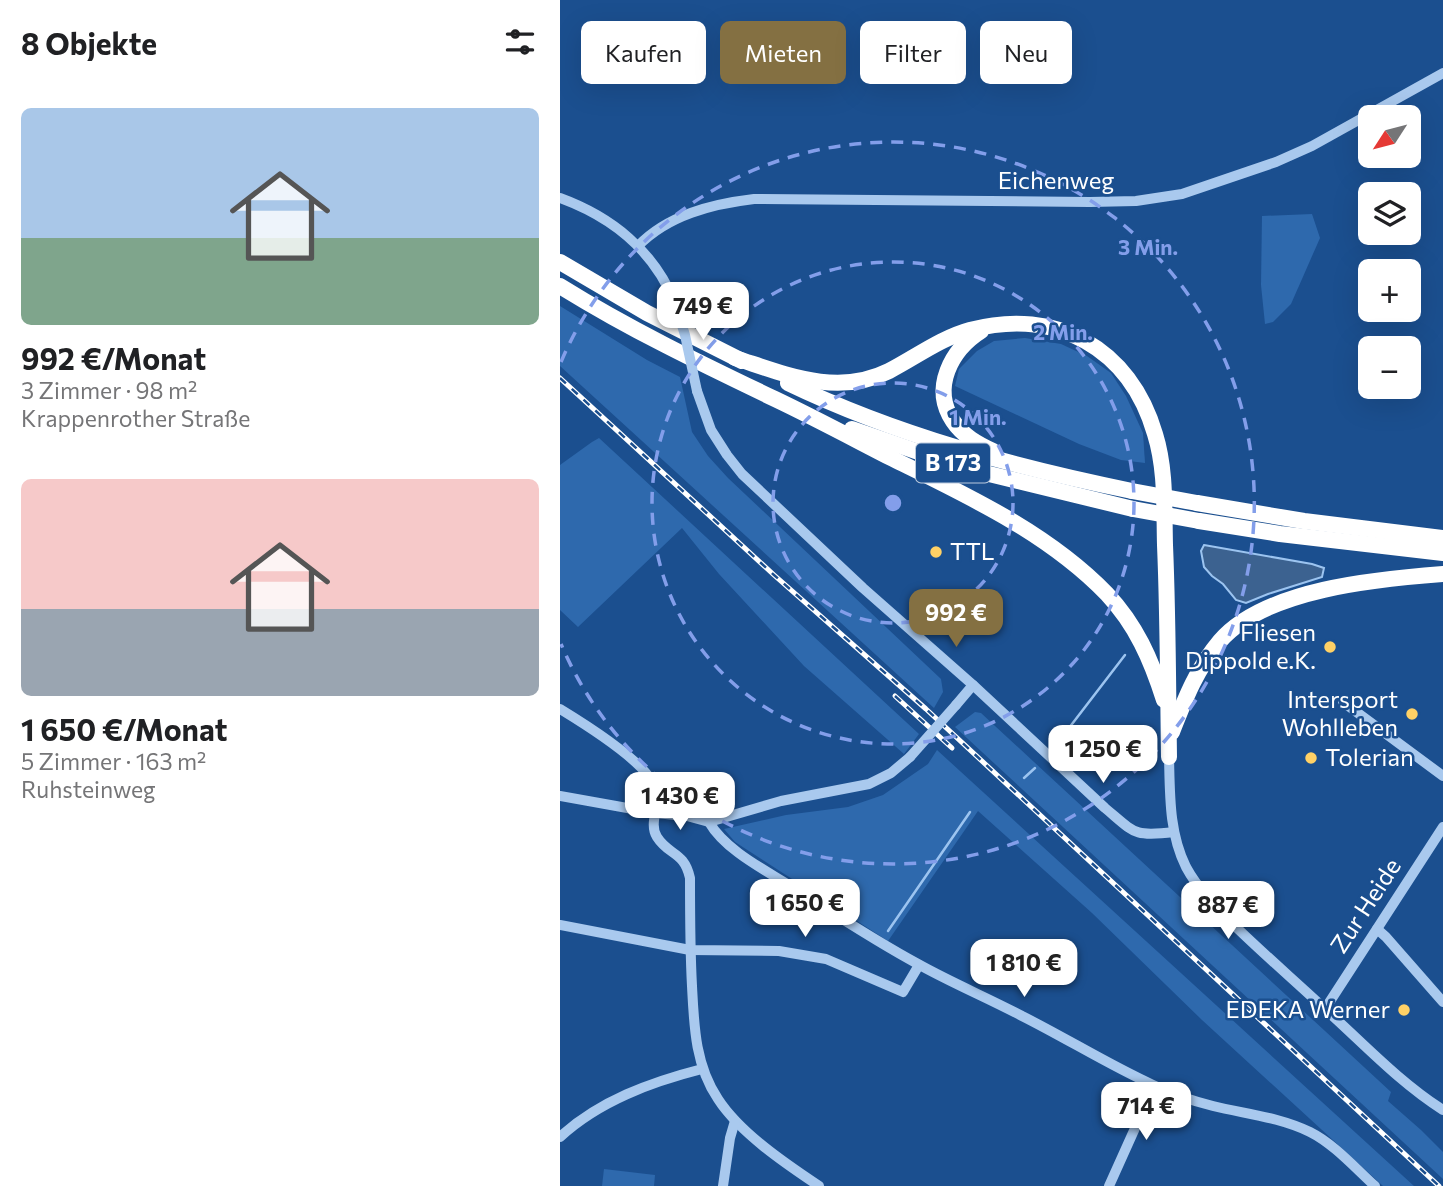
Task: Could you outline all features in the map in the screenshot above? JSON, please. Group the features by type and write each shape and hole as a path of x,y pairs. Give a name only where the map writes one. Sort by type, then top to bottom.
{"highway":[{"name":"B 173","path":"560,262 647,313 796,387 951,447 1072,479 1132,491 1304,521 1443,538"},
{"name":"B 173","path":"560,286 696,362 778,401 973,470 1133,509 1199,521 1443,554"},
{"path":"735,358 799,379 835,383 862,380 887,372 956,334 1011,323 1034,324 1060,330 1081,338 1101,351 1123,372 1142,399 1155,432 1163,475 1169,749"},
{"path":"987,327 961,347 950,362 945,380 945,400 954,422 963,433 1023,466"},
{"path":"778,401 995,511 1030,532 1079,568 1113,600 1138,634 1169,715"},
{"path":"1169,749 1184,701 1199,670 1220,641 1254,614 1290,599 1323,590 1443,574"}],"street":[{"name":"Eichenweg","path":"638,246 679,218 702,209 754,199 1090,202 1136,201 1182,194 1312,146 1443,73"},
{"path":"560,198 597,214 625,233 654,265 670,289 685,335 697,391 712,430 742,474 1105,808 1133,831 1145,835 1174,832"},
{"path":"560,796 687,816 709,822 781,801 869,784 891,773 910,757 973,685"},
{"path":"1343,702 1443,776"},
{"path":"560,709 615,745 651,779 657,796 655,834 664,845 680,856 688,867 693,1020 702,1069 716,1097 736,1121 794,1169 820,1186"},
{"path":"1169,749 1174,832 1183,860 1199,887 1217,908 1283,971 1416,1090 1443,1110"},
{"path":"709,822 723,840 748,859 919,965 1182,1098 1291,1123 1312,1133 1375,1186"},
{"name":"Zur Heide","path":"1325,1009 1441,834"},
{"path":"560,927 690,950 779,951 826,958 902,992 919,965"},
{"path":"1377,929 1443,1002"},
{"path":"560,1137 596,1109 625,1095 702,1069"},
{"path":"1110,1186 1154,1086"},
{"path":"723,1186 730,1138 736,1121"}],"shaded area":[{"path":"1312,214 1320,238 1291,304 1273,322 1265,324 1261,285 1262,216"},
{"path":"560,306 647,360 680,377 692,432 708,456 941,679 943,692 934,708 560,366"},
{"path":"1025,338 1061,344 1087,356 1111,373 1126,396 1143,433 1145,463 1121,460 1079,444 955,386 959,369 977,351 994,341"},
{"path":"599,438 919,734 904,754 804,666 719,574 682,528 578,627 560,610 560,465"},
{"path":"1204,545 1312,564 1324,568 1322,577 1246,603 1236,600 1204,567 1201,551"},
{"path":"975,712 981,713 1391,1092 1388,1101 1443,1152 1443,1179 955,727"},
{"path":"937,750 1414,1186 1383,1186 1202,1020 1092,913 978,811 888,941 735,842 724,829 786,815 848,807 883,795 928,764"},
{"path":"604,1169 655,1175 654,1186 602,1186"}],"waterway":[{"path":"1059,741 1125,655"},
{"path":"1024,778 1035,768"},
{"path":"888,931 970,812"}],"railway":[{"path":"560,378 774,575 926,709 1439,1186"},
{"path":"895,696 952,748"}],"place":[{"name":"TTL","path":"936,552"},
{"name":"Fliesen Dippold e.K.","path":"1330,647"},
{"name":"Intersport Wohlleben","path":"1412,714"},
{"name":"Tolerian","path":"1311,758"},
{"name":"EDEKA Werner","path":"1404,1010"}]}
